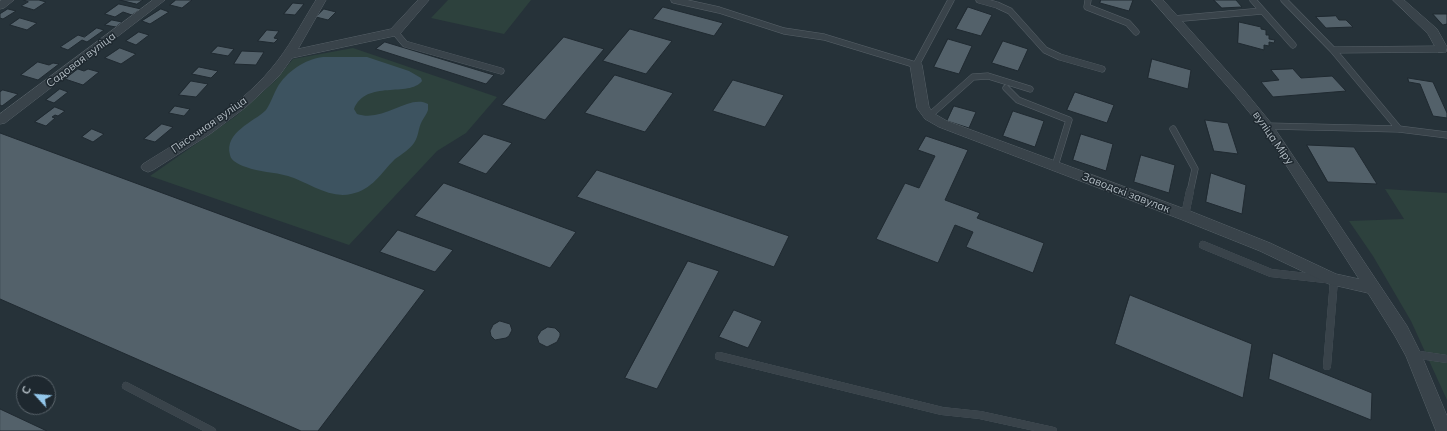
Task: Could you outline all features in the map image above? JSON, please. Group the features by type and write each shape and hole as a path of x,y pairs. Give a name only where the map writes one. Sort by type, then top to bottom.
{"street":[{"path":"0,6 9,0"},
{"name":"Садовая вуліца","path":"1,120 160,0"},
{"name":"Пясочная вуліца","path":"148,167 216,124 247,99 272,74 288,55 321,0"},
{"path":"288,55 395,32 424,0"},
{"name":"вуліца Міру","path":"1157,0 1239,92 1267,126 1374,288 1413,354 1444,431"},
{"path":"1398,0 1432,32 1442,49"},
{"path":"916,65 922,108 929,116"},
{"name":"Заводскі завулак","path":"929,116 943,124 980,139 1185,215 1266,247 1334,280 1374,288"}],"lane":[{"path":"674,0 719,10 796,34 811,37 824,37 916,65 951,0"},
{"path":"979,0 997,5 1010,11 1046,50 1060,57 1102,69"},
{"path":"1088,0 1086,7 1128,23 1136,32"},
{"path":"1253,0 1293,45"},
{"path":"1284,0 1333,50 1399,129"},
{"path":"1173,19 1262,11"},
{"path":"395,32 405,44 501,71"},
{"path":"1333,50 1442,49"},
{"path":"929,116 973,77 988,76 1030,89"},
{"path":"1006,88 1018,100 1069,120 1055,166"},
{"path":"1267,126 1399,129 1447,135"},
{"path":"1173,129 1195,169 1185,215"},
{"path":"1203,245 1271,273 1334,280 1327,366"},
{"path":"1413,354 1447,359"},
{"path":"719,356 942,411 980,415 1053,431"},
{"path":"126,386 212,431"}],"green space":[{"path":"448,0 531,0 504,34 431,18"},
{"path":"353,48 497,97 466,133 437,151 349,245 150,176 236,116 275,81 293,59"},
{"path":"1385,189 1447,193 1447,400 1411,321 1373,256 1349,221 1404,219"}],"water":[{"path":"323,57 367,57 409,71 421,78 422,81 416,86 377,91 368,94 360,100 354,109 357,114 367,116 377,115 412,103 420,102 428,104 428,111 421,124 417,138 412,145 395,159 370,185 365,189 351,194 343,195 327,192 288,176 251,169 236,162 230,155 229,147 231,140 241,128 266,110 277,88 285,77 303,63"}],"building":[{"path":"24,0 39,0 46,2 34,10 21,6 28,2"},
{"path":"120,0 143,0 137,4"},
{"path":"176,0 192,0 182,8 170,5"},
{"path":"1101,0 1133,0 1129,11 1100,3"},
{"path":"1214,0 1236,0 1242,7 1222,8"},
{"path":"293,3 304,4 295,15 284,14"},
{"path":"119,4 141,9 132,15 123,12 115,17 105,14"},
{"path":"663,7 723,23 714,36 653,19"},
{"path":"968,7 992,15 981,36 956,29"},
{"path":"8,9 16,11 3,19 0,18 0,14"},
{"path":"161,9 169,12 150,24 142,21"},
{"path":"324,9 336,12 328,20 316,17"},
{"path":"1433,14 1447,14 1447,24 1443,25"},
{"path":"1336,16 1339,20 1346,20 1353,27 1326,28 1316,17"},
{"path":"20,18 37,23 27,30 10,25"},
{"path":"112,20 122,22 116,27 105,25"},
{"path":"1239,22 1261,27 1261,29 1266,30 1266,35 1269,35 1269,39 1275,40 1274,43 1269,42 1269,46 1264,45 1264,50 1238,43"},
{"path":"97,28 104,30 87,42 82,40 68,50 60,47 78,35 84,37"},
{"path":"630,29 672,41 646,74 603,61"},
{"path":"267,30 279,31 274,38 278,39 274,43 258,41"},
{"path":"139,32 149,35 136,45 126,41"},
{"path":"564,37 604,49 545,120 502,105"},
{"path":"948,39 972,46 959,74 934,67"},
{"path":"1003,41 1028,49 1018,71 992,63"},
{"path":"385,42 494,75 486,84 376,49"},
{"path":"218,46 234,49 228,56 211,53"},
{"path":"120,48 136,54 121,64 105,58"},
{"path":"242,51 264,52 256,65 234,64"},
{"path":"1152,59 1191,70 1188,89 1148,78"},
{"path":"38,62 49,65 53,63 59,64 38,80 21,75"},
{"path":"199,67 218,71 211,78 192,74"},
{"path":"78,69 84,71 88,69 99,72 83,85 65,79"},
{"path":"1293,69 1301,78 1332,76 1346,91 1273,97 1261,82 1279,80 1271,70"},
{"path":"615,75 673,93 645,132 585,113"},
{"path":"1408,78 1433,82 1447,113 1447,118 1433,116 1420,84 1409,82"},
{"path":"733,80 784,95 765,127 713,111"},
{"path":"191,81 208,84 196,97 179,95"},
{"path":"60,89 68,92 54,103 46,100"},
{"path":"3,90 18,94 2,106 0,105 0,92"},
{"path":"1075,92 1114,105 1107,123 1067,110"},
{"path":"175,106 190,109 184,116 169,113"},
{"path":"954,106 976,112 969,128 947,121"},
{"path":"55,107 65,111 58,116 55,115 52,117 55,118 46,126 35,122"},
{"path":"1013,111 1044,121 1035,147 1003,136"},
{"path":"1205,120 1228,123 1238,154 1214,151"},
{"path":"162,124 173,127 155,142 144,139"},
{"path":"92,129 104,134 93,142 82,137"},
{"path":"0,133 425,290 318,431 301,431 0,299"},
{"path":"484,134 512,143 486,174 458,163"},
{"path":"1081,134 1113,144 1106,171 1073,160"},
{"path":"926,136 968,150 945,200 980,213 977,218 1044,243 1033,273 966,247 973,232 955,225 938,263 876,239 905,183 919,188 935,156 918,150"},
{"path":"1307,145 1354,147 1377,184 1328,182"},
{"path":"1141,155 1175,165 1169,193 1134,182"},
{"path":"597,170 789,236 774,267 577,197"},
{"path":"1211,173 1246,185 1242,214 1206,202"},
{"path":"444,183 576,232 550,268 415,216"},
{"path":"398,230 453,250 435,272 380,252"},
{"path":"688,261 719,271 657,389 625,378"},
{"path":"1130,295 1252,344 1243,398 1115,344"},
{"path":"734,310 762,321 748,348 719,337"},
{"path":"500,321 510,324 512,330 506,338 495,340 491,336 490,331 493,325"},
{"path":"548,327 555,328 560,333 560,336 557,342 547,347 539,343 537,337 541,331"},
{"path":"1273,353 1372,393 1371,420 1269,379"},
{"path":"0,409 47,431 0,431"}]}
